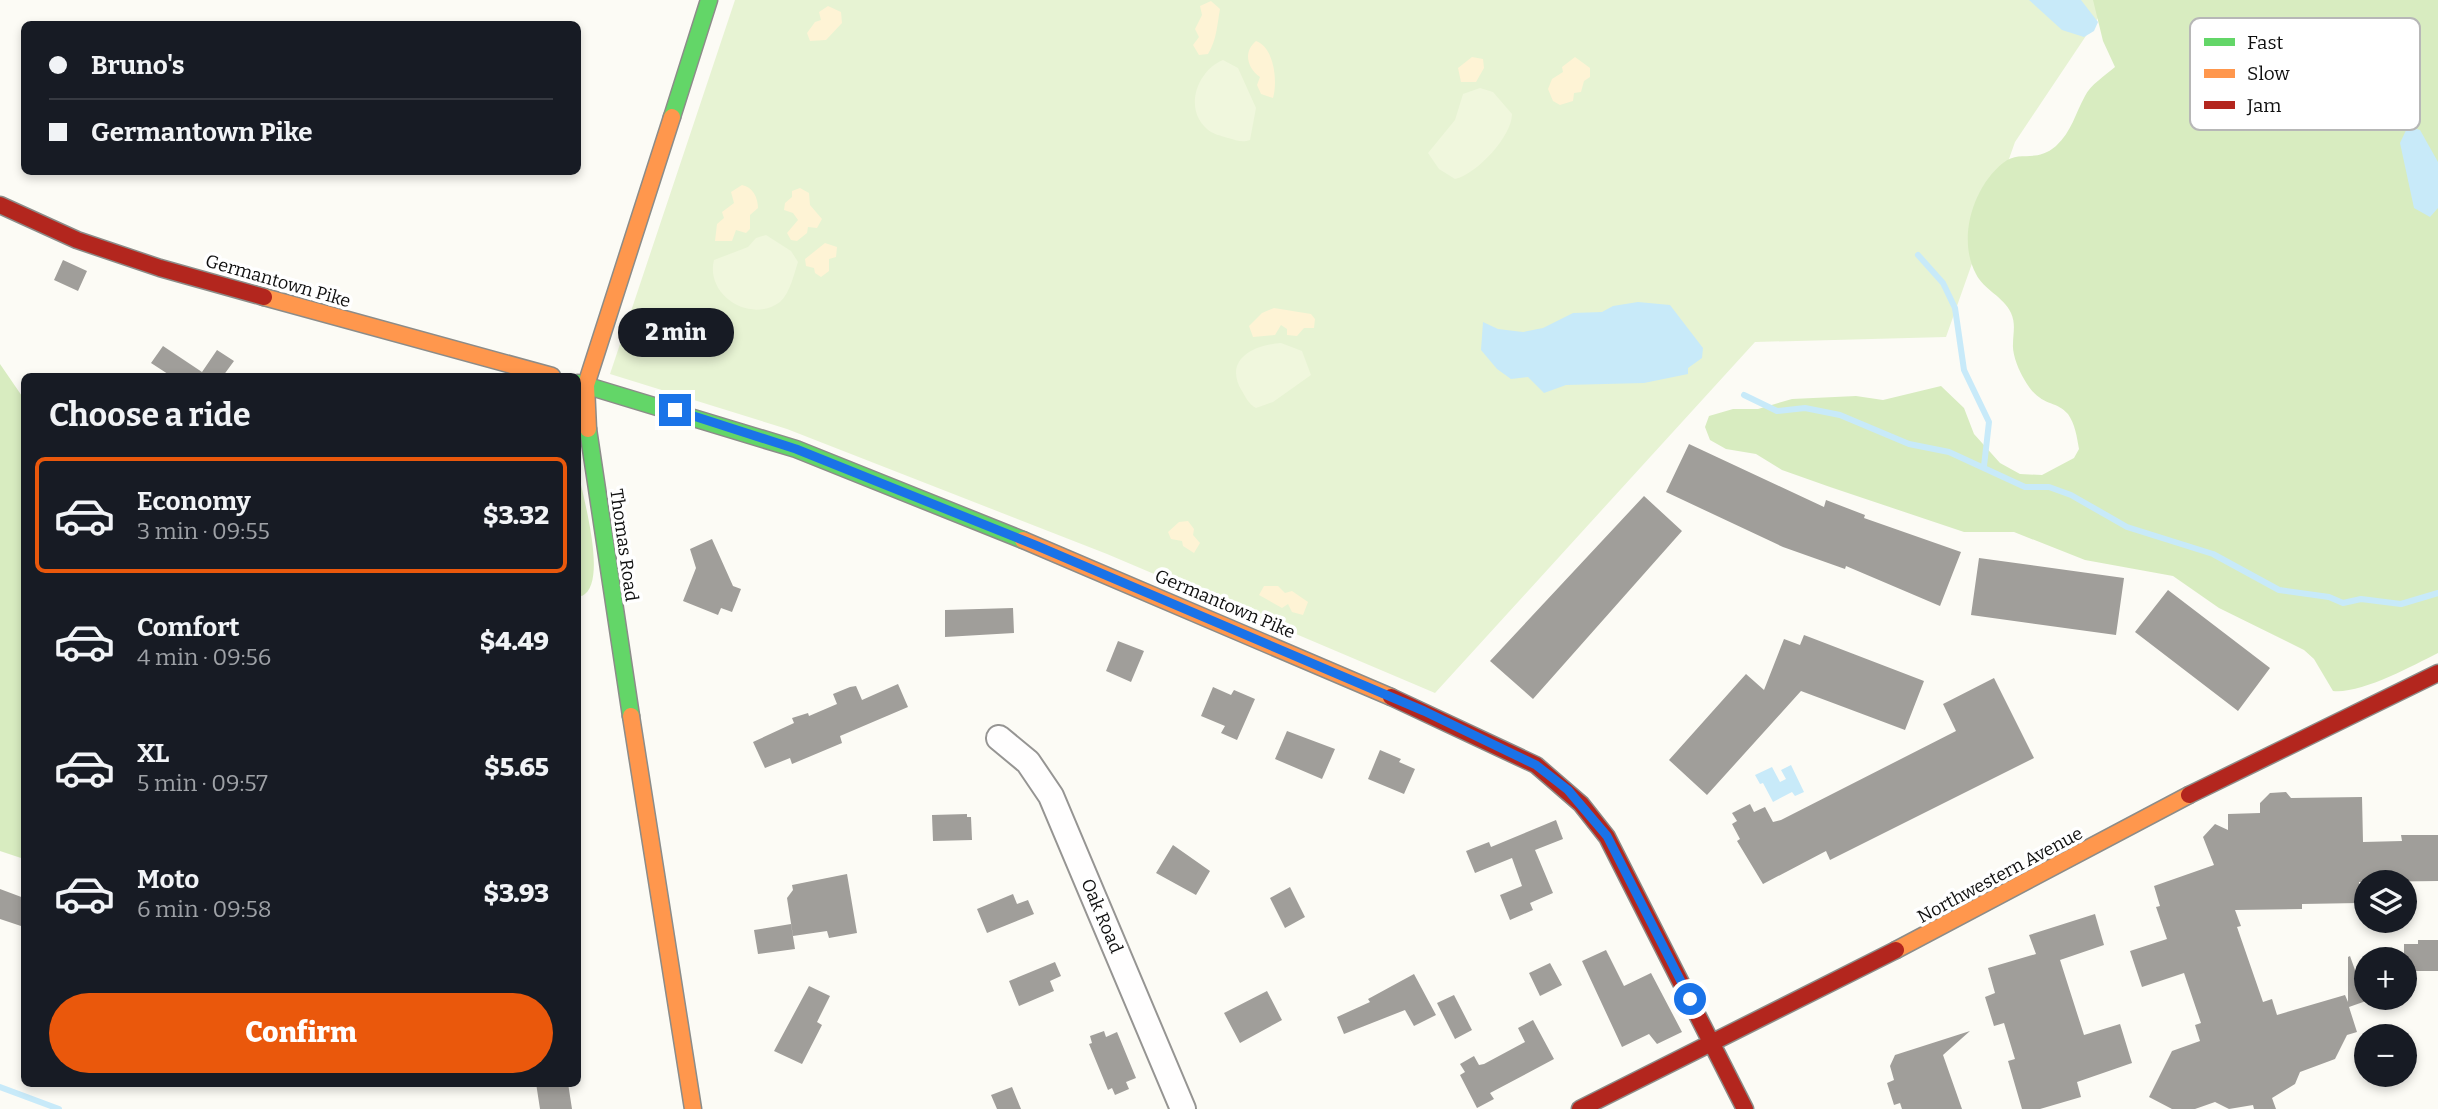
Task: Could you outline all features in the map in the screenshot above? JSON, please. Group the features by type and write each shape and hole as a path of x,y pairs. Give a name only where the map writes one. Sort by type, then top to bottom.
{"street":[{"name":"Thomas Road","path":"693,1109 599,510 582,384 709,0"},
{"name":"Germantown Pike","path":"0,205 78,240 149,264 541,373"},
{"name":"Germantown Pike","path":"582,384 748,433 864,476 1288,651 1528,760 1568,790 1607,836 1745,1109"},
{"name":"Northwestern Avenue","path":"1580,1109 1952,922 2213,782 2438,673"},
{"name":"Oak Road","path":"999,738 1028,762 1051,796 1183,1109"}],"green space":[{"path":"735,0 2110,0 2015,142 1946,337 1755,342 1435,693 1107,554 787,429 610,374"},
{"path":"2093,0 2438,0 2438,653 2372,684 2333,691 2314,659 2304,650 2219,608 2173,576 2085,560 2014,532 1964,532 1782,470 1756,454 1726,449 1710,440 1705,427 1709,416 1733,409 1758,409 1792,399 1856,396 1883,400 1941,386 1964,408 1974,434 2000,463 2020,474 2042,475 2074,458 2079,449 2072,422 2063,409 2036,395 2022,376 2014,353 2013,317 2004,302 1983,284 1976,274 1970,260 1968,230 1976,199 1992,173 2009,159 2034,156 2056,146 2070,128 2087,92 2115,67 2103,41"},
{"path":"1223,60 1238,68 1256,108 1250,140 1239,141 1212,132 1200,120 1196,111 1195,101 1201,81 1214,65"},
{"path":"1480,88 1493,92 1512,114 1510,123 1492,153 1473,170 1455,179 1439,169 1428,153 1455,120 1463,94"},
{"path":"766,235 791,251 798,262 795,272 789,289 780,302 756,310 744,308 732,302 716,284 714,260 748,247 756,238"},
{"path":"1281,343 1302,351 1311,375 1273,402 1256,408 1246,398 1237,380 1239,363 1251,351"},
{"path":"0,364 21,395 21,858 0,851"},
{"path":"581,484 594,557 590,588 582,596"}],"sand":[{"path":"1211,1 1220,9 1216,32 1208,54 1199,55 1193,45 1199,37 1195,29 1202,15 1200,6"},
{"path":"828,6 841,12 842,23 826,40 810,41 807,33 815,22 821,20 819,12"},
{"path":"1256,41 1262,44 1271,57 1275,83 1273,98 1261,94 1257,85 1260,77 1248,60 1249,50"},
{"path":"1472,57 1483,59 1484,68 1476,82 1461,82 1458,68"},
{"path":"1575,57 1590,68 1590,77 1584,81 1581,92 1574,93 1573,101 1560,105 1553,101 1548,89 1552,79 1563,72 1562,67"},
{"path":"742,185 752,191 758,204 758,208 750,215 750,229 746,233 736,230 732,241 715,241 717,224 724,218 722,212 734,203 731,192"},
{"path":"800,188 809,193 810,205 822,219 817,228 808,227 807,233 797,241 791,240 787,233 798,220 793,213 784,210 785,203 792,197 792,191"},
{"path":"825,243 837,247 836,257 829,259 829,271 821,277 815,273 814,268 806,266 805,259"},
{"path":"1274,308 1311,314 1315,319 1314,328 1304,328 1297,336 1287,335 1287,329 1281,325 1275,335 1253,337 1249,326 1262,313"},
{"path":"1188,521 1194,529 1193,535 1200,543 1194,553 1183,546 1182,541 1171,539 1168,532 1179,522"},
{"path":"1264,586 1278,586 1285,593 1292,591 1308,602 1303,615 1292,612 1288,604 1282,608 1259,595"}],"water":[{"path":"2029,0 2081,0 2098,22 2094,31 2084,37 2062,30"},
{"path":"2406,130 2420,130 2438,162 2438,208 2430,217 2414,208 2400,143"},
{"path":"1638,302 1670,305 1703,348 1702,358 1688,368 1688,374 1644,383 1566,385 1544,393 1528,377 1511,379 1497,369 1481,350 1483,322 1498,329 1523,332 1543,328 1573,313 1602,312 1613,306"},
{"path":"1791,765 1804,792 1795,796 1792,792 1773,802 1763,783 1760,784 1755,775 1772,767 1780,782 1786,779 1781,770"}],"building":[{"path":"63,260 87,271 78,291 54,280"},
{"path":"163,346 202,372 217,350 234,361 225,373 166,373 151,363"},
{"path":"1689,444 1824,507 1826,500 1865,515 1864,518 1961,552 1940,606 1846,566 1845,569 1783,547 1666,492"},
{"path":"1644,496 1682,531 1533,699 1490,661"},
{"path":"712,539 733,586 741,589 732,612 721,608 718,615 683,601 696,568 690,549"},
{"path":"1979,558 2124,578 2116,635 1971,615"},
{"path":"2168,590 2270,668 2238,711 2135,632"},
{"path":"1013,608 1014,633 945,637 945,610"},
{"path":"1804,635 1924,681 1905,730 1801,691 1707,795 1669,760 1746,674 1764,690 1784,639 1800,645"},
{"path":"1118,641 1144,651 1131,682 1106,671"},
{"path":"1994,678 2034,758 1830,860 1826,851 1763,884 1737,841 1740,839 1732,824 1737,821 1732,813 1750,804 1754,812 1765,807 1773,822 1781,820 1956,731 1943,704"},
{"path":"898,684 908,707 840,736 842,743 792,764 790,758 765,768 753,742 794,723 792,718 808,713 809,716 837,704 833,694 850,687 856,686 862,700"},
{"path":"1213,687 1231,695 1234,690 1255,699 1237,740 1221,733 1225,726 1201,716"},
{"path":"1287,731 1335,749 1322,779 1275,759"},
{"path":"1380,750 1401,759 1399,762 1415,769 1404,794 1368,779"},
{"path":"2286,792 2291,798 2362,797 2363,842 2402,841 2401,835 2438,835 2438,881 2417,881 2417,870 2354,870 2354,903 2302,904 2302,909 2235,910 2241,926 2237,927 2263,1002 2272,999 2277,1015 2345,995 2348,1002 2350,956 2354,967 2354,1005 2349,1007 2354,1024 2354,1033 2347,1035 2335,1059 2300,1072 2295,1084 2272,1098 2276,1109 2254,1109 2253,1105 2229,1109 2215,1102 2195,1109 2172,1109 2149,1097 2172,1051 2200,1041 2195,1025 2201,1023 2184,973 2142,987 2130,951 2167,939 2156,907 2160,906 2154,886 2214,865 2203,837 2215,824 2228,830 2228,814 2260,813 2260,803 2270,793"},
{"path":"967,814 967,817 971,817 972,840 933,841 932,815"},
{"path":"1556,820 1563,839 1535,850 1553,893 1530,903 1533,910 1510,920 1500,895 1522,886 1512,858 1475,873 1466,851 1489,842 1491,847"},
{"path":"1173,845 1210,871 1196,895 1156,873"},
{"path":"847,874 857,933 829,938 827,931 793,936 787,898 793,890 792,885"},
{"path":"1290,887 1305,917 1285,928 1270,898"},
{"path":"0,889 21,897 21,926 0,919"},
{"path":"1013,894 1017,904 1028,900 1034,914 987,933 977,909"},
{"path":"2095,914 2104,945 2060,960 2084,1035 2120,1024 2132,1063 2077,1082 2081,1097 2040,1109 2022,1109 2008,1061 2015,1059 2004,1023 1994,1026 1985,997 1995,993 1988,968 2036,954 2029,935"},
{"path":"791,924 795,949 758,954 754,930"},
{"path":"2418,940 2438,940 2438,971 2417,971 2417,947 2404,947 2404,944 2418,944"},
{"path":"1606,950 1624,986 1651,973 1682,1032 1657,1044 1649,1034 1622,1047 1582,961"},
{"path":"1055,962 1061,976 1050,981 1054,991 1019,1006 1009,981"},
{"path":"1550,963 1562,985 1540,996 1529,973"},
{"path":"1414,974 1436,1015 1414,1026 1405,1010 1344,1034 1337,1017 1370,1002 1368,999"},
{"path":"809,986 830,996 817,1022 822,1025 802,1064 774,1051"},
{"path":"1267,991 1282,1020 1240,1043 1224,1013"},
{"path":"1454,995 1472,1030 1455,1039 1437,1003"},
{"path":"1533,1020 1554,1059 1490,1093 1494,1099 1477,1108 1460,1075 1465,1072 1460,1064 1474,1056 1479,1065 1484,1064 1525,1042 1518,1028"},
{"path":"1104,1031 1106,1037 1117,1032 1136,1078 1126,1082 1129,1089 1115,1095 1112,1088 1108,1090 1089,1044 1092,1043 1090,1036"},
{"path":"1970,1031 1943,1055 1962,1109 1902,1109 1900,1103 1894,1105 1887,1083 1894,1080 1890,1066 1895,1055"},
{"path":"537,1087 569,1087 572,1109 540,1109"},
{"path":"1012,1087 1021,1109 997,1109 991,1095"}],"waterway":[{"path":"1918,255 1943,283 1955,308 1964,370 1989,422 1984,466"},
{"path":"1744,395 1777,411 1805,408 1840,415 1909,444 1949,452 2025,487 2049,487 2071,495 2127,527 2213,554 2279,590 2329,597 2343,603 2361,599 2401,604 2438,593"},
{"path":"0,1087 59,1109"}],"traffic: fast":[{"path":"672,117 709,0"},
{"path":"581,384 796,449 1023,540"},
{"path":"588,429 631,716"}],"traffic: slow":[{"path":"588,429 586,385 672,117"},
{"path":"264,297 541,373"},
{"path":"1023,540 1391,697"},
{"path":"631,716 693,1109"},
{"path":"1896,950 2189,795"}],"traffic: jam":[{"path":"0,205 77,240 160,268 264,297"},
{"path":"2189,795 2438,673"},
{"path":"1391,697 1536,765 1581,804 1607,837 1745,1109"},
{"path":"1580,1109 1896,950"}],"route":[{"path":"675,410 796,449 1035,545 1288,651 1500,745 1536,765 1568,790 1607,836 1690,999"}]}
